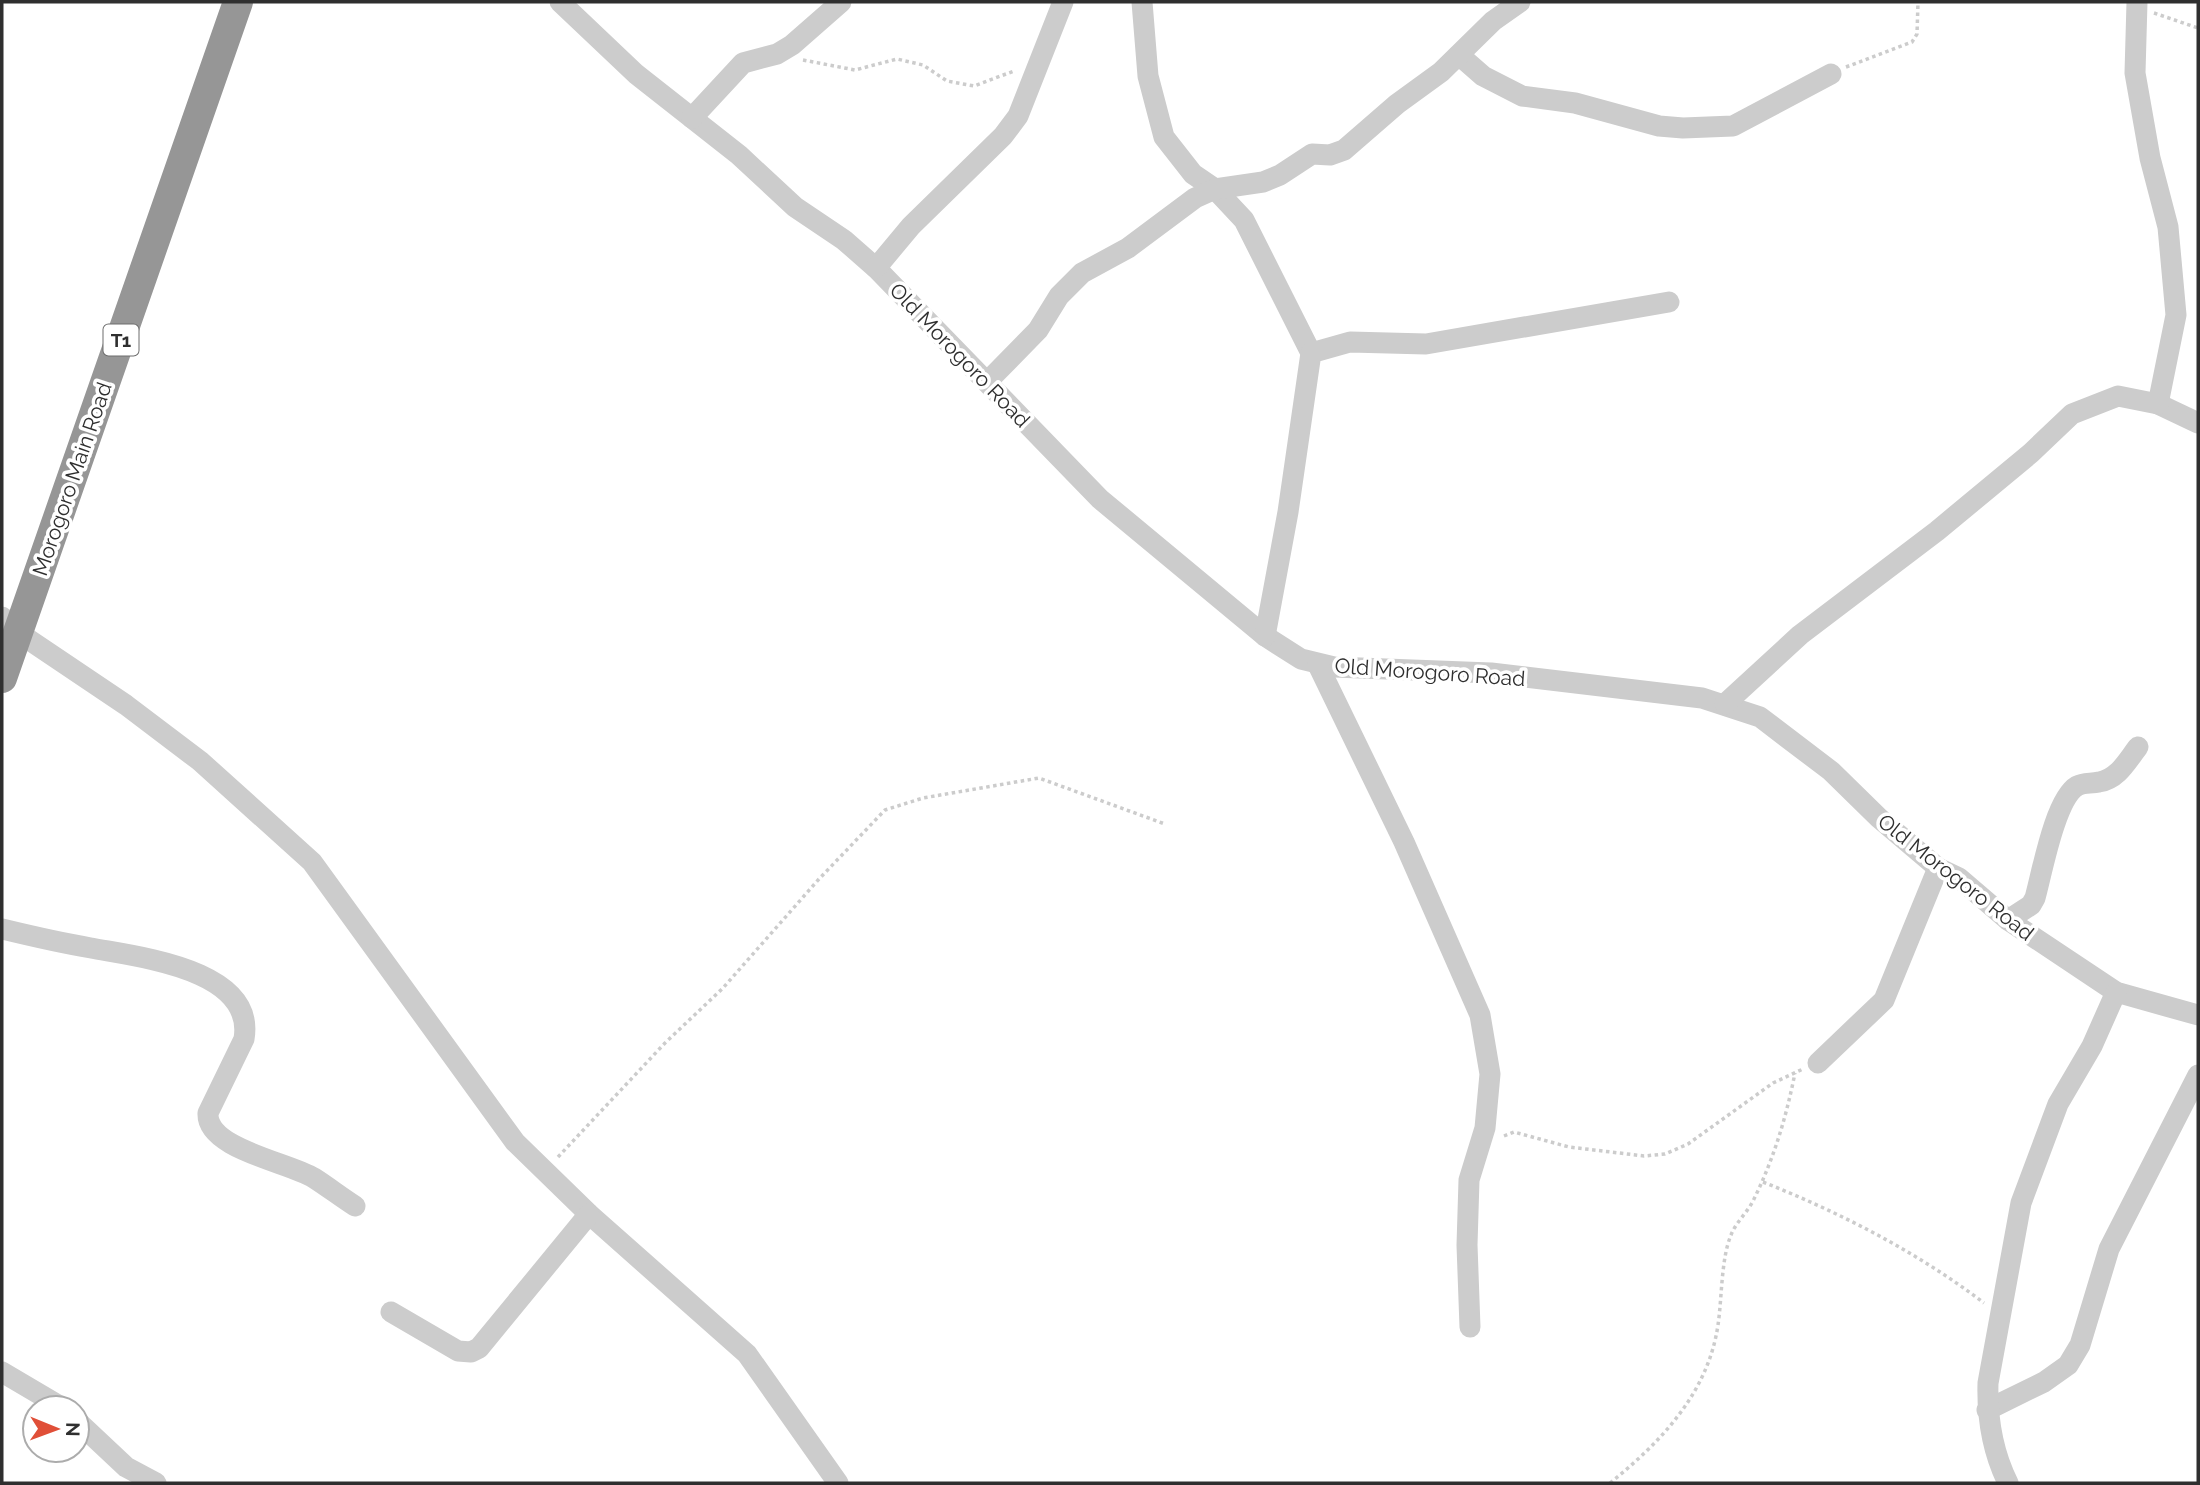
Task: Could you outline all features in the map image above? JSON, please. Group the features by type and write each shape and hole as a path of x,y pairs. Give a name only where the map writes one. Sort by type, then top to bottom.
{"highway":[{"name":"Morogoro Main Road","path":"2,678 10,625 238,2"}],"street":[{"name":"Old Morogoro Road","path":"560,2 636,74 752,166 795,207 844,240 876,268 1100,499 1265,636 1301,659 1318,665 1490,673 1702,698 1760,717 1831,771 1879,818 1938,868 1959,878 2008,920 2116,992 2198,1015"},
{"path":"692,118 743,63 777,54 792,45 841,2"},
{"path":"876,268 911,226 1003,136 1027,99 1063,2"},
{"path":"1142,2 1148,76 1158,123 1193,174 1215,190 1244,220 1311,354 1265,636"},
{"path":"988,381 1038,330 1071,282 1128,248 1176,210 1215,190 1263,182 1280,175 1312,154 1337,154 1459,55 1493,21 1520,2"},
{"path":"2137,5 2135,73 2150,158 2168,227 2176,315 2158,404"},
{"path":"1459,55 1483,76 1522,96 1575,103 1660,126 1683,128 1732,126 1831,75"},
{"path":"1311,354 1357,341 1426,344 1669,302"},
{"path":"1725,704 1800,635 1937,531 2031,453 2072,414 2118,396 2193,413"},
{"path":"10,625 126,705 200,761 312,862 515,1142 589,1214 747,1354 838,1483"},
{"path":"1318,665 1404,842 1480,1015 1490,1074 1485,1128 1469,1180 1470,1327"},
{"path":"2008,920 2031,905 2035,898 2060,811 2068,794 2087,783 2102,782 2117,775 2138,747"},
{"path":"1818,1063 1884,1000 1938,868"},
{"path":"2,929 169,963 204,976 229,995 244,1016 244,1039 208,1113 207,1122 215,1134 259,1157 315,1178 355,1206"},
{"path":"2008,1483 1997,1461 1987,1410 2000,1315 2021,1203 2068,1082 2092,1046 2116,992"},
{"path":"1987,1410 2044,1382 2068,1365 2080,1345 2109,1249 2198,1076"},
{"path":"391,1312 458,1351 471,1352 479,1348 589,1214"},
{"path":"2,1372 39,1394"},
{"path":"91,1435 126,1468 156,1483"}],"path":[{"path":"1831,75 1868,57 1912,42 1917,34 1918,2"},
{"path":"2137,5 2198,28"},
{"path":"777,54 855,70 897,59 923,65 947,81 974,86 1040,63"},
{"path":"545,1171 665,1043 723,988 819,879 885,810 923,798 1039,778 1165,824"},
{"path":"1478,1154 1514,1132 1569,1147 1644,1156 1665,1154 1688,1144 1773,1083 1818,1063"},
{"path":"1610,1483 1642,1457 1676,1422 1702,1375 1718,1328 1731,1235 1763,1182 1786,1118 1794,1073"},
{"path":"1763,1182 1870,1231 1961,1285 2000,1315"}]}
